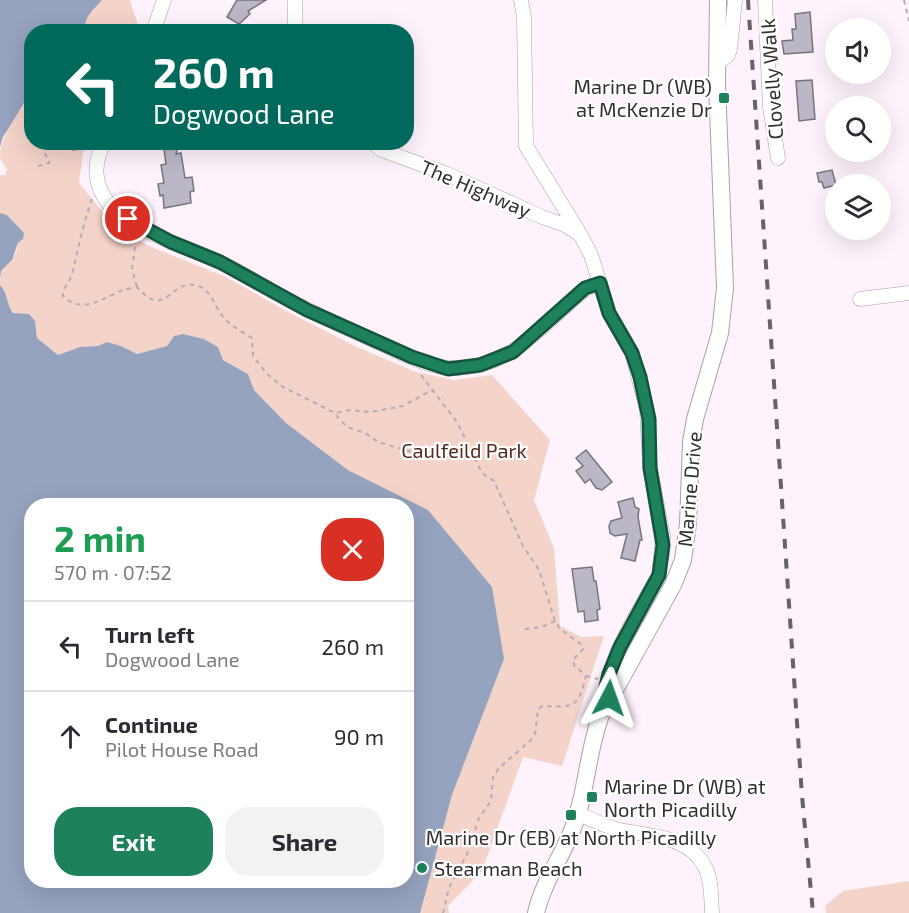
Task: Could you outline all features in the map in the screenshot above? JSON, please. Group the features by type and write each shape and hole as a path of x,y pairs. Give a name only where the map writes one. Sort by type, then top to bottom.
{"main road":[{"name":"Marine Drive","path":"536,913 540,895 573,828 594,733 609,698 673,585 685,551 691,442 695,419 716,350 723,317 725,288 717,64 718,0"}],"street":[{"path":"156,24 164,0"},
{"path":"295,0 295,24"},
{"path":"520,0 524,17 526,146 591,255 609,313 632,353 649,419 650,468 663,545 659,575 620,647 609,674 606,687 609,698"},
{"path":"717,64 728,55 730,49 735,0"},
{"name":"Clovelly Walk","path":"765,0 769,87 778,158"},
{"path":"102,150 96,165 98,182 105,198 112,208 135,223 171,242 220,262 307,310 391,348 448,369 491,362 513,352 585,288 600,283"},
{"name":"The Highway","path":"382,150 447,174 565,225 580,234"},
{"path":"860,299 909,293"},
{"path":"577,813 612,828 686,845 706,868 712,913"}],"path":[{"path":"904,0 909,21"},
{"path":"38,166 49,163 46,150"},
{"path":"98,182 71,278 62,291 63,297 68,302 79,305 102,302 123,290 137,287"},
{"path":"135,223 132,231 135,247 132,269 137,287 146,297 155,301 166,299 179,289 192,284 200,286 209,294 227,321 252,338 253,356 267,374 283,387 335,413 347,427 378,442 419,454 469,448"},
{"path":"415,368 457,422 482,473 494,481 523,546 539,570 555,621 560,629 582,645 583,648 573,660 574,665 586,676 581,698 576,703 564,707 542,706 538,710 535,734 531,741 499,768 493,777 488,807 479,818 466,858 449,888 443,913"},
{"path":"335,413 350,410 370,412 403,406 432,390"},
{"path":"525,629 542,627 555,621"}],"green space":[{"path":"102,0 130,0 138,24 85,24"},
{"name":"Caulfeild Park","path":"24,103 24,150 85,150 79,183 116,228 149,246 226,277 357,347 416,372 454,380 492,375 550,440 534,500 554,548 560,626 581,637 604,636 562,766 523,757 482,871 448,906 449,913 420,913 420,910 452,795 504,659 428,510 414,503 414,498 404,498 348,470 286,423 254,390 248,374 223,360 218,347 204,339 183,334 174,336 167,346 136,354 107,342 98,346 80,347 58,355 37,338 35,321 11,310 0,285 1,271 15,255 18,240 16,226 12,220 0,213 0,175 5,175 7,169 0,157 3,141"},
{"path":"909,881 909,913 826,913 825,906 843,891"}],"water":[{"path":"0,0 102,0 88,17 85,24 24,24 24,103 3,137 0,147"},
{"path":"0,213 7,215 24,233 12,260 1,271 0,279"},
{"path":"0,285 13,313 29,314 35,321 37,338 58,355 80,347 98,346 107,342 137,354 167,346 174,336 183,334 204,339 218,347 223,360 248,374 254,390 286,423 348,470 404,498 24,498 24,888 414,888 414,503 428,510 492,587 504,659 452,795 420,913 0,913"}],"building":[{"path":"237,0 266,0 248,11 250,14 239,24 227,17"},
{"path":"810,12 813,52 784,54 782,41 793,40 792,29 796,29 795,14"},
{"path":"812,80 815,119 799,121 796,81"},
{"path":"164,150 177,150 176,154 181,153 185,178 192,177 194,191 190,192 191,203 164,208 163,195 160,196 158,184 164,183 161,165 166,164"},
{"path":"832,170 833,174 825,174 825,188 822,182 819,182 817,173"},
{"path":"586,450 612,482 602,490 596,488 590,479 585,483 576,471 583,466 576,458"},
{"path":"633,498 635,507 639,509 642,540 640,540 635,561 621,558 627,534 615,536 610,533 609,526 611,521 622,518 618,502"},
{"path":"592,567 600,609 597,610 598,620 585,622 584,611 578,612 572,569"}],"railway":[{"path":"748,0 802,796 813,913"}],"place":[{"name":"Marine Dr (WB) at McKenzie Dr","path":"724,98"},
{"name":"Marine Dr (WB) at North Picadilly","path":"592,797"},
{"name":"Marine Dr (EB) at North Picadilly","path":"571,815"},
{"name":"Stearman Beach","path":"422,868"}],"route":[{"path":"128,219 183,248 220,262 307,310 412,357 448,369 480,365 513,352 585,288 600,283 609,313 632,353 640,377 649,419 650,468 654,496 663,536 662,565 659,575 620,647 609,674 606,687 609,698"}]}
